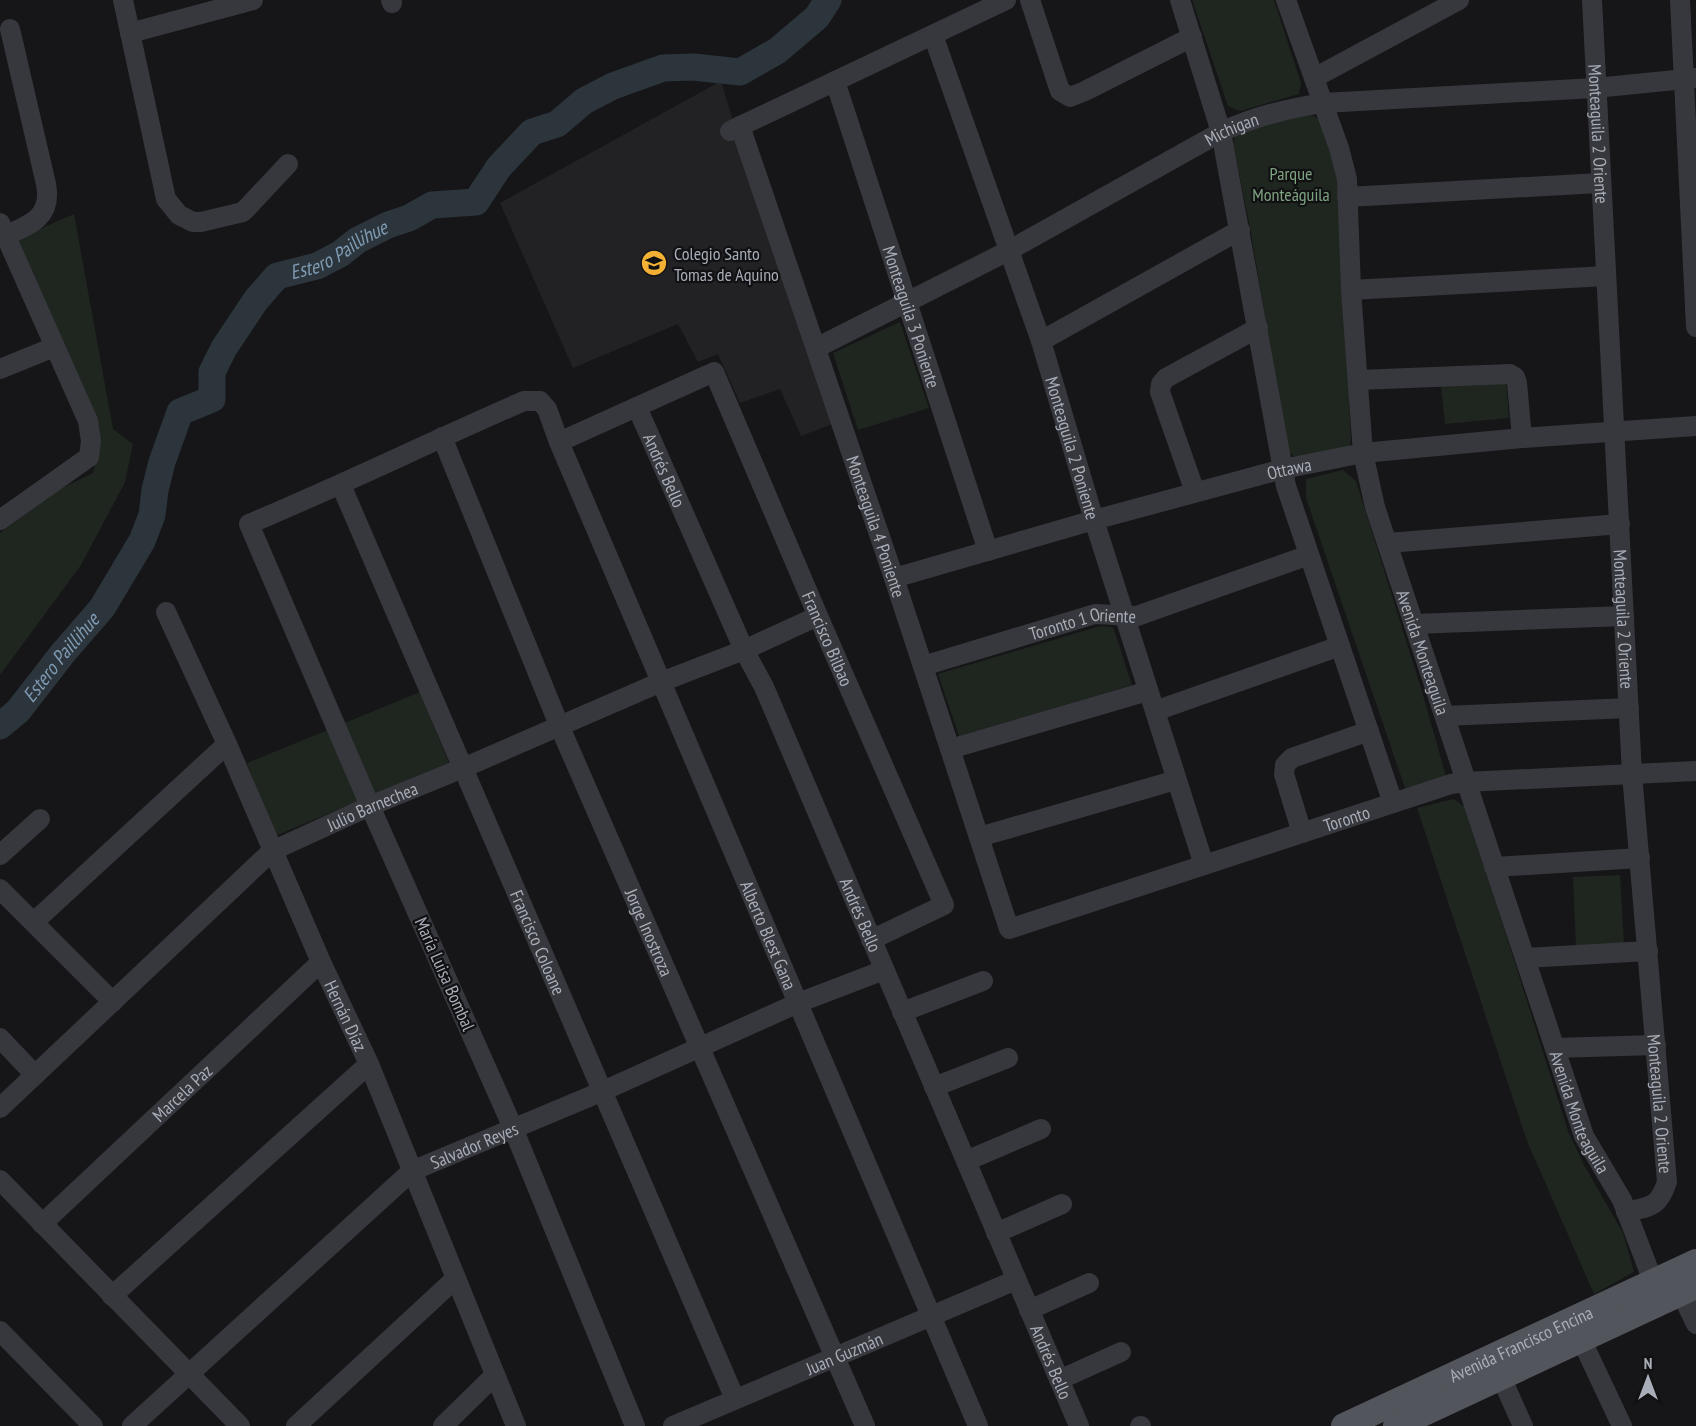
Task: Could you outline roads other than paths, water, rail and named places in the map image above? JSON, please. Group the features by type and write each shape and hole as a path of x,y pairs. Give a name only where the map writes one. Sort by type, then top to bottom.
{"main road":[{"name":"Avenida Francisco Encina","path":"1409,1417 1653,1281 1696,1262"},
{"name":"Avenida Francisco Encina","path":"1344,1426 1409,1417 1501,1377 1689,1289"}],"street":[{"path":"123,0 166,199 179,215 201,222 243,212 288,164"},
{"path":"130,33 253,0"},
{"path":"835,81 1006,0"},
{"path":"1030,0 1060,91 1070,97 1192,37"},
{"path":"1180,0 1221,132 1286,486 1393,803"},
{"name":"Avenida Monteaguila","path":"1286,0 1347,179 1351,290 1363,453 1375,507 1584,1136 1622,1200 1653,1281"},
{"path":"1314,78 1459,0"},
{"name":"Monteaguila 2 Oriente","path":"1592,0 1632,774 1667,1182 1662,1196 1654,1205 1626,1212"},
{"path":"1680,0 1690,79 1696,327"},
{"path":"0,520 88,457 91,441 88,421 2,232 30,225 37,220 42,214 47,199 46,184 10,29"},
{"name":"Monteaguila 2 Poniente","path":"933,35 1041,341 1094,520 1204,865"},
{"name":"Michigan","path":"816,348 1008,251 1221,132 1250,119 1281,110 1323,103 1595,88 1690,79"},
{"name":"Monteaguila 4 Poniente","path":"835,81 735,129 816,348 1009,929"},
{"name":"Monteaguila 3 Poniente","path":"835,81 988,551"},
{"path":"1347,197 1600,183"},
{"path":"1041,341 1240,230"},
{"path":"1351,290 1606,276"},
{"path":"1195,492 1160,392 1161,384 1166,378 1258,328"},
{"path":"0,369 54,347"},
{"name":"Francisco Bilbao","path":"637,407 714,372 944,905 871,940"},
{"path":"1358,380 1510,374 1515,377 1517,383 1522,438"},
{"name":"Alberto Blest Gana","path":"442,436 524,401 540,400 547,409 559,442 978,1426"},
{"path":"559,442 637,407"},
{"name":"Andrés Bello","path":"637,407 744,650 764,687 1078,1426"},
{"name":"Ottawa","path":"894,578 1195,492 1284,469 1363,453 1522,438 1696,426"},
{"path":"341,485 442,436"},
{"name":"Jorge Inostroza","path":"442,436 559,725 864,1426"},
{"name":"María Luisa Bombal","path":"341,485 249,524 370,806 513,1128 635,1426"},
{"name":"Francisco Coloane","path":"341,485 735,1399"},
{"path":"1388,543 1620,524"},
{"name":"Toronto 1 Oriente","path":"923,666 1095,614 1137,616 1309,555"},
{"name":"Hernán Díaz","path":"166,612 321,962 369,1064 516,1426"},
{"name":"Julio Barnechea","path":"0,1108 272,851 370,806 661,682 744,650 818,616"},
{"path":"1414,624 1624,616"},
{"path":"1155,711 1340,646"},
{"path":"950,749 1148,691"},
{"path":"1444,716 1629,708"},
{"path":"1302,833 1284,774 1284,765 1292,758 1369,731"},
{"path":"34,922 226,744"},
{"name":"Toronto","path":"1009,929 1451,784 1696,771"},
{"path":"979,837 1176,780"},
{"path":"0,855 40,819"},
{"path":"1494,867 1640,858"},
{"path":"0,889 113,1002"},
{"path":"1525,958 1648,951"},
{"name":"Marcela Paz","path":"42,1224 321,962"},
{"name":"Salvador Reyes","path":"132,1426 412,1171 603,1091 798,1003 884,970"},
{"path":"902,1012 983,981"},
{"path":"0,1038 35,1075"},
{"path":"1555,1048 1656,1045"},
{"path":"934,1088 1008,1059"},
{"path":"112,1296 369,1064"},
{"path":"966,1161 1041,1129"},
{"path":"0,1180 240,1426"},
{"path":"996,1233 1062,1204"},
{"path":"296,1426 455,1279"},
{"name":"Juan Guzmán","path":"673,1426 1016,1280"},
{"path":"1653,1281 1689,1289 1696,1324"},
{"path":"1029,1310 1089,1283"},
{"path":"0,1331 93,1426"},
{"path":"1581,1340 1622,1426"},
{"path":"1059,1380 1121,1352"},
{"path":"442,1426 495,1375"},
{"path":"1501,1377 1523,1426"}],"waterway":[{"name":"Estero Paillihue","path":"0,726 18,711 102,608 142,541 152,515 162,462 180,412 212,399 212,372 224,348 256,300 277,276 317,266 340,254 358,240 388,225 409,218 432,205 476,202 499,167 532,132 557,124 584,101 613,86 663,68 693,67 740,72 777,51 817,17 828,0"}],"place":[{"name":"Colegio Santo Tomas de Aquino","path":"654,263"}],"park label":[{"name":"Parque Monteáguila","path":"1291,183"}]}
